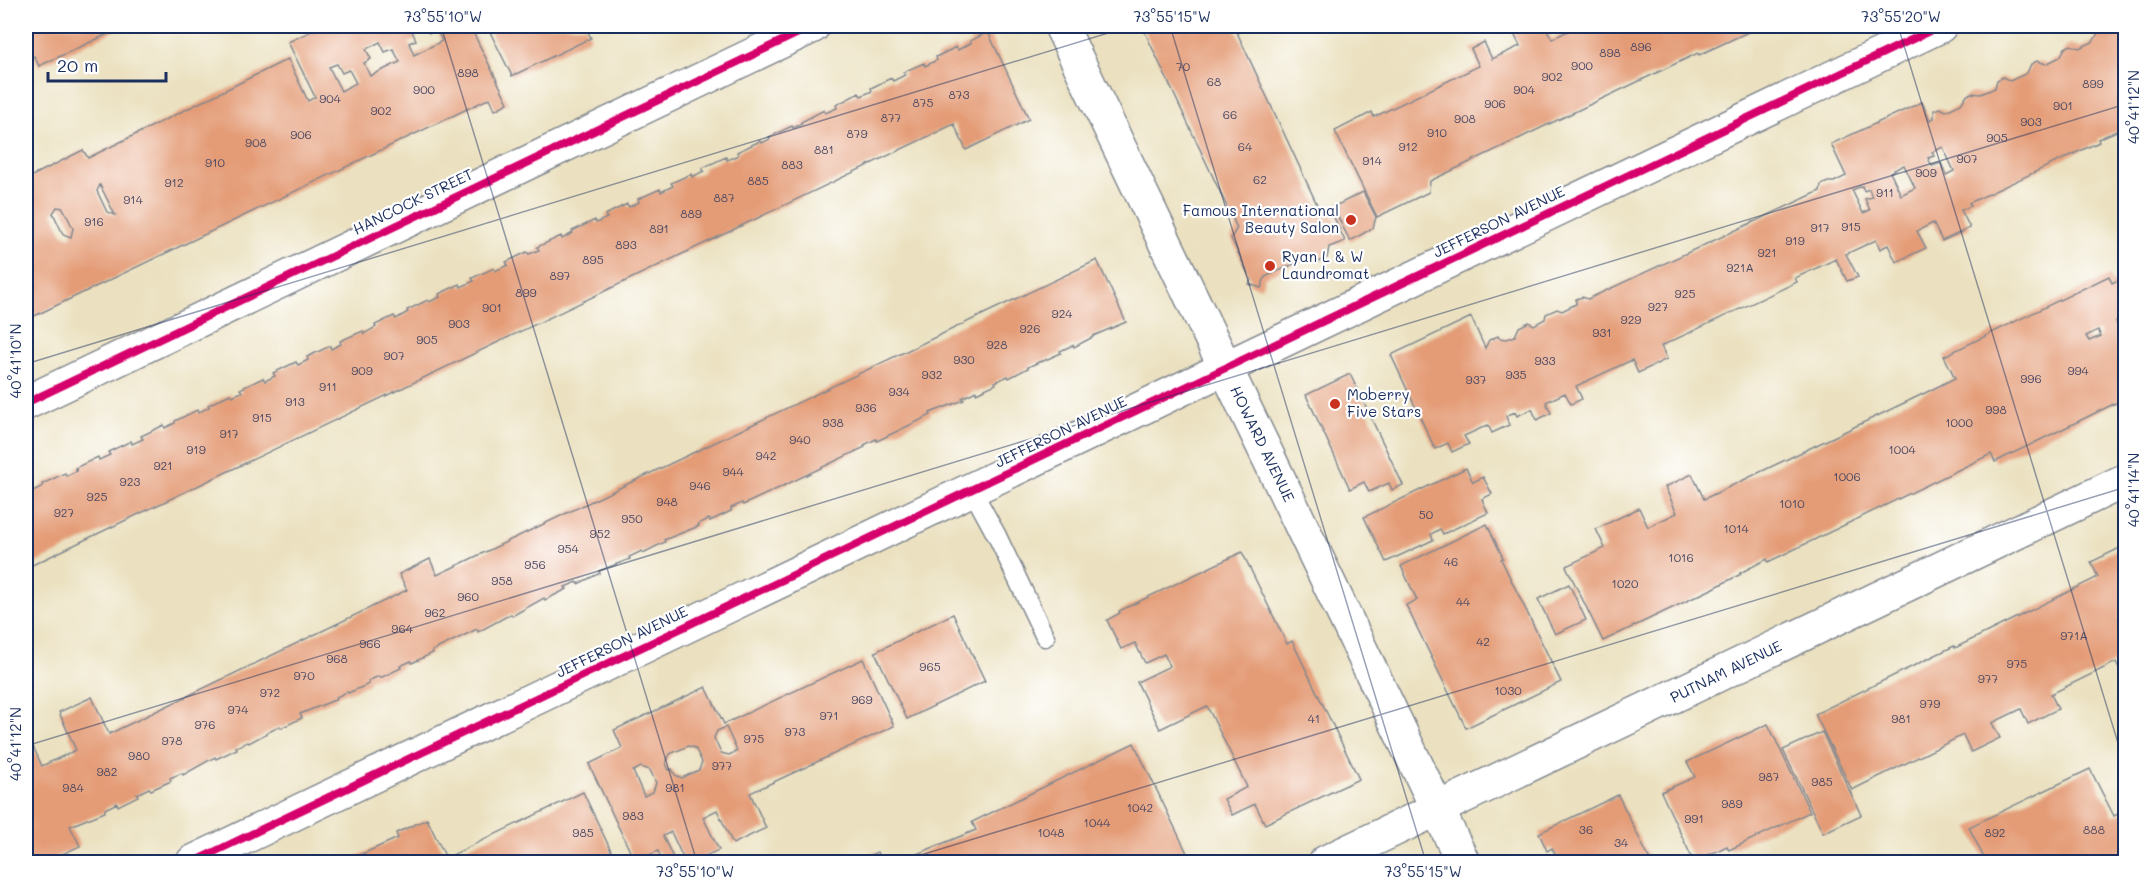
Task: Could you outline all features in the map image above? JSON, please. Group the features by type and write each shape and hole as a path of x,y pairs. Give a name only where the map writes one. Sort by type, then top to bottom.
{"street":[{"name":"HANCOCK STREET","path":"26,403 813,26"},
{"name":"HOWARD AVENUE","path":"1061,26 1463,862"},
{"name":"JEFFERSON AVENUE","path":"193,862 1940,26"},
{"name":"PUTNAM AVENUE","path":"1326,862 2126,480"}],"lane":[{"path":"972,490 997,536 1045,637"}],"building":[{"path":"26,26 125,26 39,66 34,56 26,60"},
{"path":"322,26 414,26 410,27 416,40 409,43 414,55 442,41 437,30 429,33 425,26 454,26 458,34 471,28 508,103 495,110 490,98 26,320 26,258 29,250 26,243 26,179 83,150 88,158 288,59 308,101 315,97 288,42","holes":["380,42 385,52 393,49 400,62 370,76 364,63 371,59 366,49","337,64 342,73 349,70 356,83 341,91 329,67","100,185 115,215 107,212 97,191","57,207 63,208 73,228 71,237 63,234 53,213"]},
{"path":"487,26 585,26 591,38 512,76"},
{"path":"1142,26 1234,26 1321,213 1330,209 1345,241 1329,247 1327,258 1317,262 1309,257 1265,277 1261,288 1249,284 1251,280 1231,238 1237,228"},
{"path":"1522,26 1545,26 1552,39 1570,30 1568,26 1761,26 1699,55 1698,53 1430,181 1429,192 1377,217 1335,131 1372,112 1374,117 1479,66 1471,49 1484,42 1492,59 1520,46 1512,30"},
{"path":"2126,26 2126,127 1969,203 1971,206 1961,210 1970,228 1942,241 1933,223 1917,231 1926,248 1896,262 1888,245 1880,249 1876,240 1846,254 1858,277 1847,281 1836,259 1795,278 1797,282 1661,346 1667,359 1638,373 1632,360 1576,386 1582,399 1571,404 1565,393 1546,402 1551,413 1537,420 1532,409 1517,416 1515,412 1506,416 1509,425 1492,433 1488,425 1464,436 1469,444 1452,452 1448,443 1435,449 1391,355 1471,317 1485,348 1489,340 1498,336 1507,339 1515,336 1519,327 1529,322 1534,325 1545,319 1546,314 1557,309 1562,311 1576,304 1576,299 1582,297 1588,299 1820,191 1821,185 1846,176 1831,144 1922,102 1930,120 1934,118 1934,110 1940,108 1946,111 1961,104 1971,93 1981,94 1995,88 1997,80 2003,77 2010,81 2027,73 2031,64 2037,61 2046,64 2060,57 2065,48 2071,45 2079,48 2093,42 2098,33 2103,31 2111,33","holes":["1943,147 1954,171 1946,175 1941,163 1932,166 1928,158 1934,156 1932,152","1904,165 1915,188 1901,195 1890,172","1862,186 1864,191 1869,189 1872,197 1865,199 1870,210 1863,213 1852,190"]},
{"path":"988,32 1029,119 966,150 954,124 26,568 26,491 32,488 33,491 65,473 66,476 77,471 75,468 98,457 99,460 110,455 108,452 131,441 132,444 143,439 141,436 164,425 165,428 197,410 198,413 230,394 232,396 242,392 240,389 263,378 265,381 275,376 273,373 296,362 298,365 308,360 307,357 330,346 331,349 341,344 340,341 363,331 364,334 376,327 375,325 394,316 396,319 408,312 407,310 440,297 439,294 460,284 461,287 474,281 472,278 494,268 495,271 508,265 506,262 527,252 529,254 539,250 537,247 561,236 562,239 573,233 572,231 595,220 596,223 607,218 605,215 627,204 629,207 639,202 638,199 660,189 661,192 673,186 671,183 691,174 692,177 704,171 702,168 726,157 727,160 738,155 737,152 760,141 762,143 792,126 793,128 802,124 801,122 824,110 825,113 837,108 836,105 859,93 861,96 891,78 893,81 905,75 903,72 924,63 925,66 937,60 936,57 956,47 958,50"},
{"path":"1363,192 1376,217 1373,228 1350,241 1333,207"},
{"path":"1097,260 1126,322 1074,347 1073,345 1060,351 1061,353 1009,378 1008,376 995,382 996,384 976,393 976,391 962,398 964,400 930,413 931,415 877,441 876,439 864,445 865,447 743,505 742,503 731,508 731,511 710,521 709,519 698,524 699,526 664,540 665,542 643,553 642,551 629,557 630,559 599,571 600,573 578,584 577,582 565,587 567,589 545,600 544,598 512,616 511,614 478,632 477,629 432,651 433,653 400,666 401,668 380,678 379,676 368,681 369,684 300,714 302,718 281,728 280,726 216,759 215,757 183,775 182,773 170,778 171,781 151,790 149,788 118,806 117,803 105,809 105,812 70,826 80,846 45,862 26,862 26,731 42,766 76,750 59,712 92,697 109,734 407,590 399,574 430,559 437,575"},
{"path":"2109,276 2112,283 2126,276 2126,317 2116,321 2118,327 2126,324 2126,398 1995,462 1991,454 1768,562 1767,559 1714,588 1603,641 1566,566 1605,548 1596,529 1639,508 1648,527 1677,513 1665,487 1692,474 1704,499 1927,392 1955,378 1944,356","holes":["2098,330 2101,336 2089,341 2086,336"]},
{"path":"1350,374 1403,485 1392,490 1389,483 1369,492 1364,482 1350,489 1306,395"},
{"path":"1466,468 1473,482 1483,477 1492,494 1482,499 1488,513 1443,534 1440,529 1431,534 1433,540 1386,562 1364,517"},
{"path":"1487,524 1503,558 1501,559 1561,682 1466,728 1406,605 1417,600 1401,566"},
{"path":"2126,545 2126,614 2119,617 2126,630 2126,682 2116,662 2051,694 2058,709 2028,724 2021,709 1992,723 2000,738 1971,752 1963,735 1852,790 1815,714 2098,577 2091,562"},
{"path":"1242,552 1287,644 1292,641 1359,779 1265,824 1255,804 1232,815 1224,799 1247,787 1207,706 1160,729 1137,682 1170,666 1164,654 1145,663 1135,643 1121,649 1107,620 1120,613 1119,611"},
{"path":"1569,584 1586,620 1555,634 1538,599"},
{"path":"953,614 985,681 907,719 875,652"},
{"path":"863,659 894,726 750,793 766,828 733,844 717,810 703,817 719,850 692,862 685,862 671,832 663,836 675,862 663,862 658,851 635,862 589,764 622,748 614,730 706,687 724,724","holes":["726,727 737,751 729,755 721,753 714,738 717,731","688,746 695,748 702,762 699,770 682,778 675,775 666,763 670,754","641,767 650,770 656,783 653,792 644,796 633,771"]},
{"path":"1768,724 1810,812 1729,850 1727,846 1694,862 1661,792 1695,777 1687,762"},
{"path":"1822,732 1861,815 1823,833 1783,750"},
{"path":"1134,743 1187,853 1166,862 897,862 976,830 972,822"},
{"path":"2090,769 2114,816 2126,810 2126,862 1986,862 1969,827"},
{"path":"583,792 615,859 607,862 451,862 448,857"},
{"path":"1618,795 1651,862 1559,862 1552,848 1547,851 1539,833"},
{"path":"427,819 448,862 344,862 398,838 396,833"},
{"path":"877,852 882,862 856,862"}],"cycle path":[{"path":"26,403 813,26"},
{"path":"193,862 1940,26"}],"place":[{"name":"Famous International Beauty Salon","path":"1351,220"},
{"name":"Ryan L & W Laundromat","path":"1270,266"},
{"name":"Moberry Five Stars","path":"1335,404"}]}
